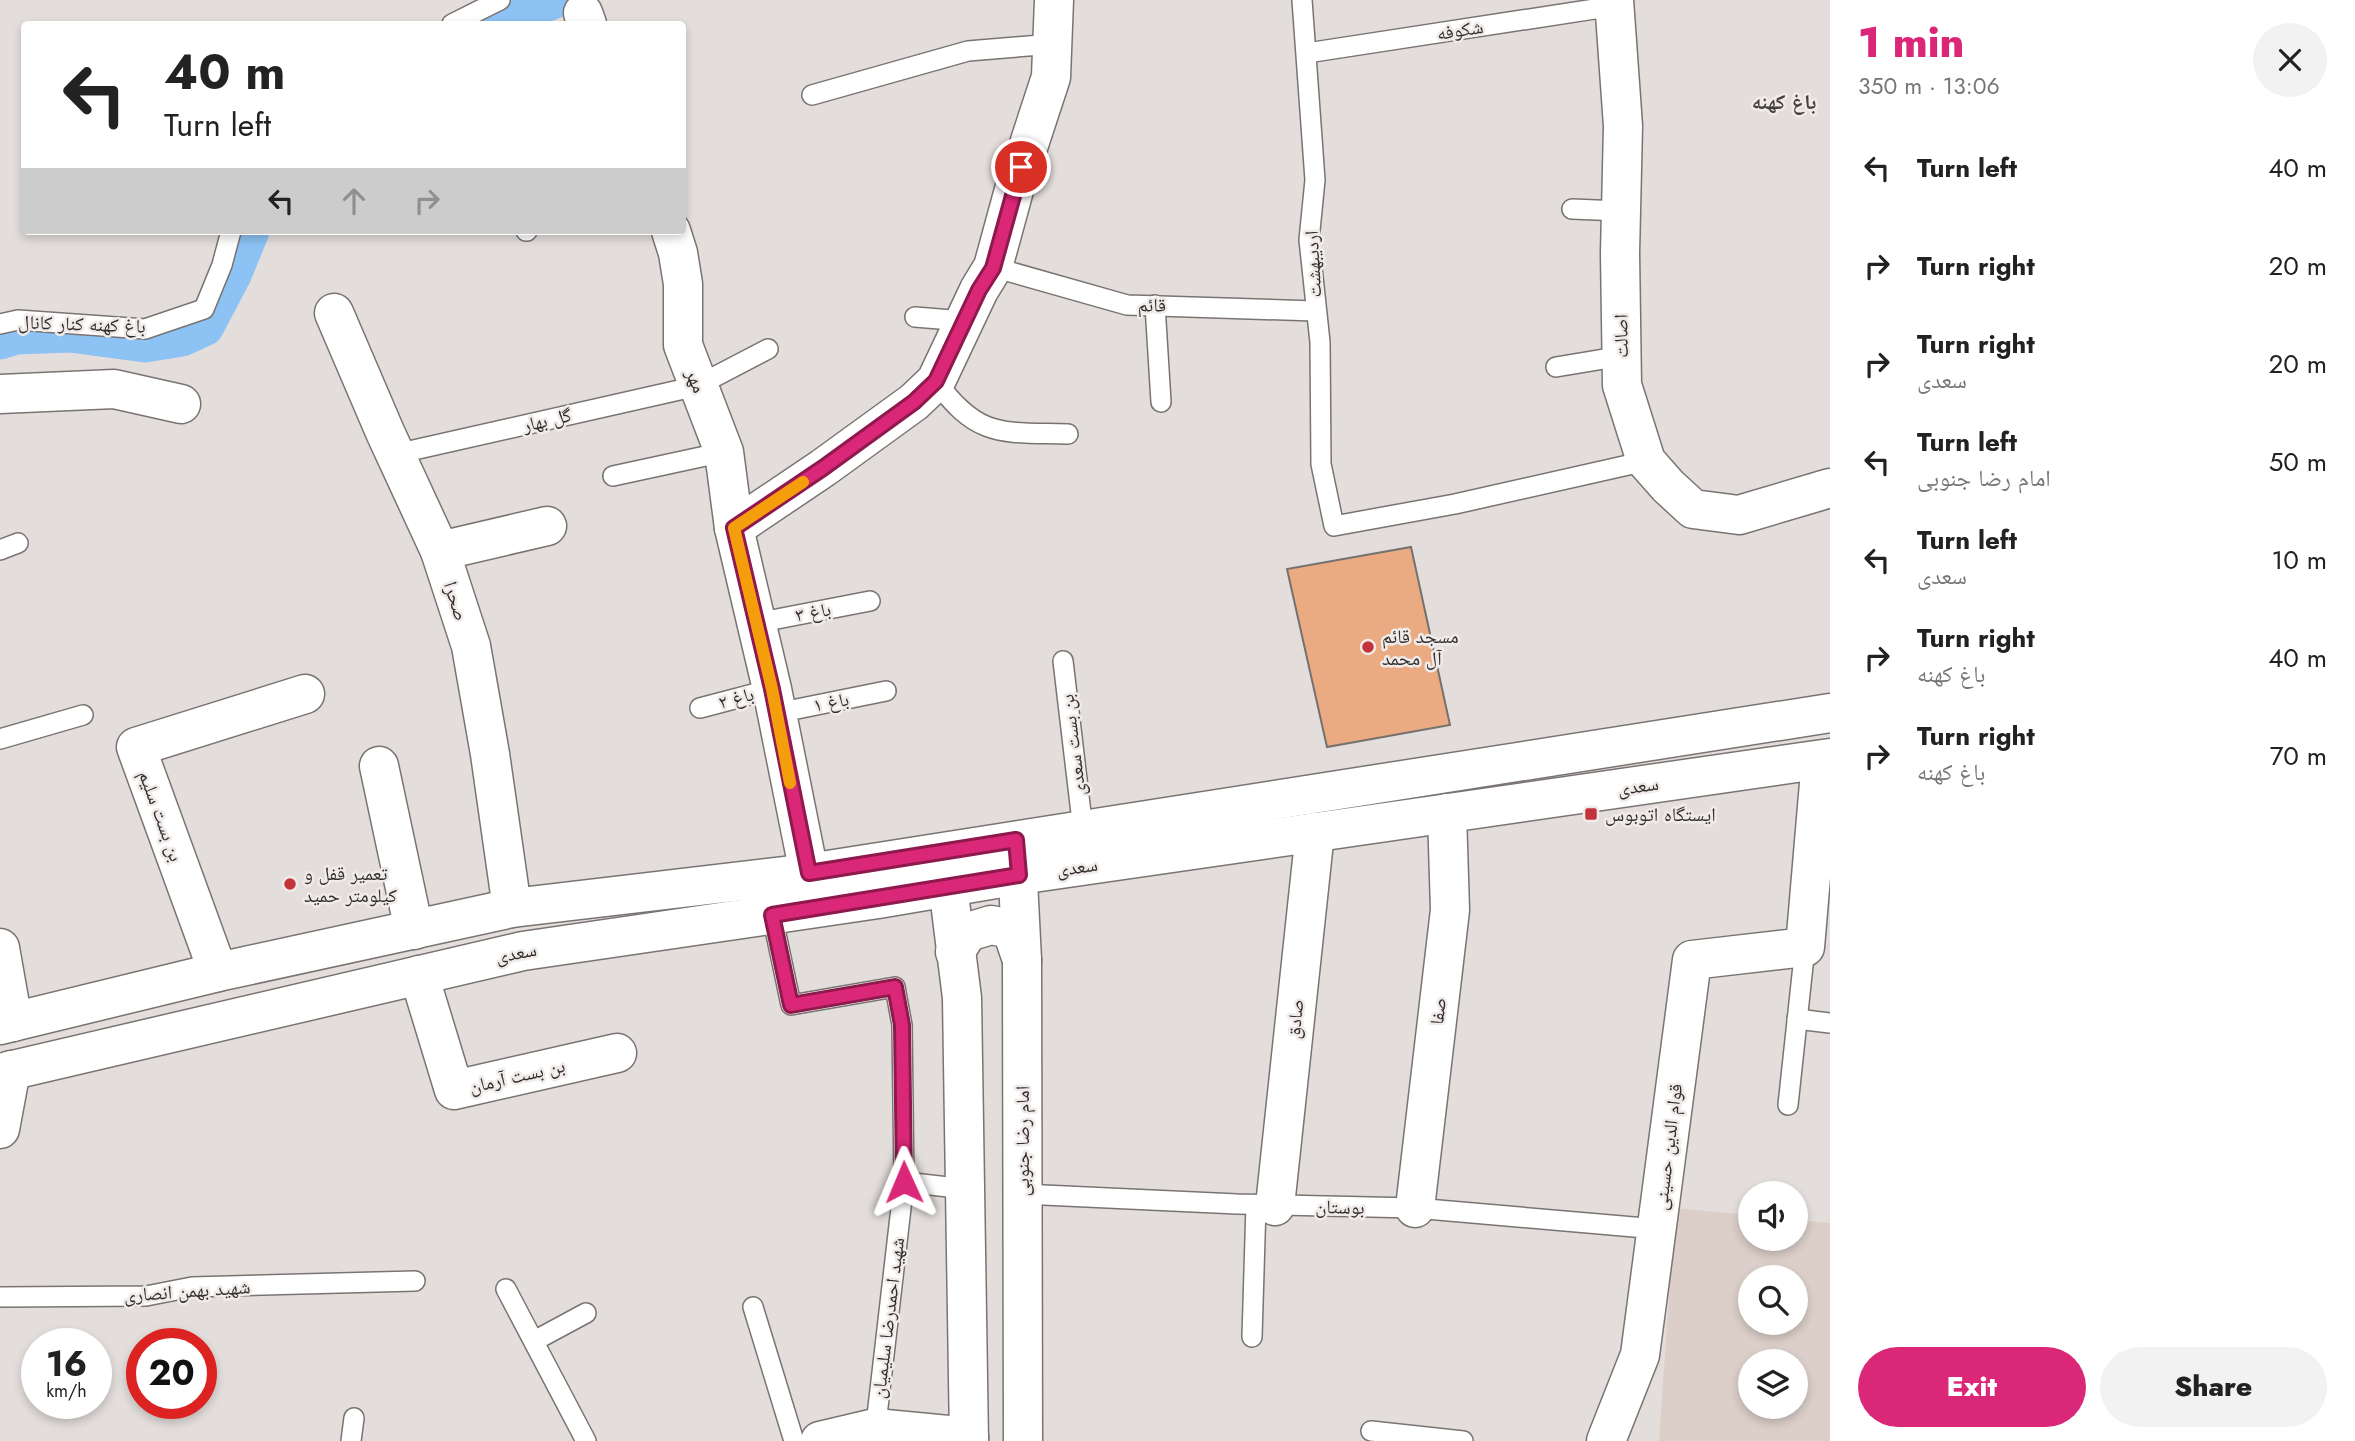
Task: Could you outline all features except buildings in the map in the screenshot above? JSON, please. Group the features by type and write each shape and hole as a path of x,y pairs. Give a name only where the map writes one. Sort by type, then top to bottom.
{"street":[{"path":"809,873 774,701 734,528 914,402 936,381 964,320 993,268 1014,190 1051,77 1054,0"},
{"name":"اصالت","path":"1614,3 1623,126 1622,385 1646,461 1693,509 1739,515 1830,488"},
{"name":"مهر","path":"672,235 683,284 683,345 724,452 734,528"},
{"name":"صحرا","path":"334,313 440,551 471,646 512,908"},
{"path":"0,394 114,389 181,404"},
{"path":"440,551 547,526"},
{"name":"بن بست سلیم","path":"218,972 136,747 305,694"},
{"name":"سعدی","path":"1017,858 1083,830 1830,713"},
{"path":"1805,947 1825,759"},
{"name":"سعدی","path":"6,1071 523,951 772,915 946,869 1017,858 1315,832 1825,759"},
{"path":"379,765 414,930"},
{"name":"صفا","path":"1415,1208 1450,910 1447,813"},
{"name":"صادق","path":"1265,1205 1315,832"},
{"name":"امام رضا جنوبی","path":"1017,858 1022,960 1023,1441"},
{"path":"820,1441 874,1434 969,1439 962,998 946,869"},
{"name":"سعدی","path":"6,1024 218,972 512,908 809,873 946,869"},
{"path":"955,952 968,932 991,925 1006,928 1013,934 1022,960"},
{"name":"قوام الدین حسینی","path":"1606,1441 1640,1355 1692,960 1805,947"},
{"path":"0,948 6,1024 6,1071 0,1129"},
{"name":"بن بست آرمان","path":"419,975 454,1090 617,1053"}],"lane":[{"path":"458,21 500,0"},
{"name":"اردیبهشت","path":"1302,0 1315,180 1309,240 1320,342 1321,464 1334,526 1455,504 1646,461"},
{"name":"شکوفه","path":"1307,53 1614,3"},
{"path":"812,95 968,51 1053,44"},
{"path":"1572,209 1621,211"},
{"name":"باغ کهنه کنار کانال","path":"0,324 18,320 145,329 204,309 222,265 230,235"},
{"name":"قائم","path":"993,268 1127,305 1315,311"},
{"path":"1155,305 1161,402"},
{"path":"915,317 964,320"},
{"name":"گل بهار","path":"396,454 697,386 768,349"},
{"path":"1556,367 1622,356"},
{"path":"936,381 955,407 984,427 1012,433 1069,434"},
{"path":"613,476 724,452"},
{"name":"باغ ۳","path":"756,623 870,601"},
{"name":"بن بست سعدی","path":"1063,661 1083,830"},
{"name":"باغ ۱","path":"774,701 886,691"},
{"name":"باغ ۲","path":"700,708 774,701"},
{"path":"0,739 83,715"},
{"name":"شهید احمدرضا سلیمیان","path":"772,915 791,1005 895,987 902,1025 904,1182 874,1434"},
{"path":"1788,1105 1805,947"},
{"path":"1797,1019 1830,1023"},
{"path":"904,1182 967,1189"},
{"name":"بوستان","path":"1022,1194 1265,1205 1415,1208 1657,1229"},
{"path":"1252,1337 1265,1205"},
{"name":"شهید بهمن انصاری","path":"0,1297 146,1296 192,1287 415,1281"},
{"path":"506,1289 586,1441"},
{"path":"753,1307 794,1441"},
{"path":"534,1341 586,1313"},
{"path":"351,1441 354,1418"},
{"path":"1371,1432 1463,1441"}],"shaded area":[{"path":"1675,1208 1738,1214 1738,1251 1808,1251 1808,1221 1830,1223 1830,1441 1659,1441"}],"waterway":[{"path":"506,21 557,0"},
{"path":"0,342 16,337 70,335 145,345 182,339 206,328 234,275 250,235"}],"slow traffic":[{"path":"790,783 772,689 734,528 803,482"}],"place":[{"name":"مسجد قائم آل محمد","path":"1368,647"},
{"name":"ایستگاه اتوبوس","path":"1591,814"},
{"name":"تعمیر قفل و کیلومتر حمید","path":"290,884"}],"district":[{"name":"باغ کهنه","path":"1784,102"}],"route":[{"path":"904,1182 902,1025 895,987 791,1005 772,915 1019,875 1016,840 809,873 772,689 734,528 914,402 936,381 979,290 993,268 1021,167"}]}
